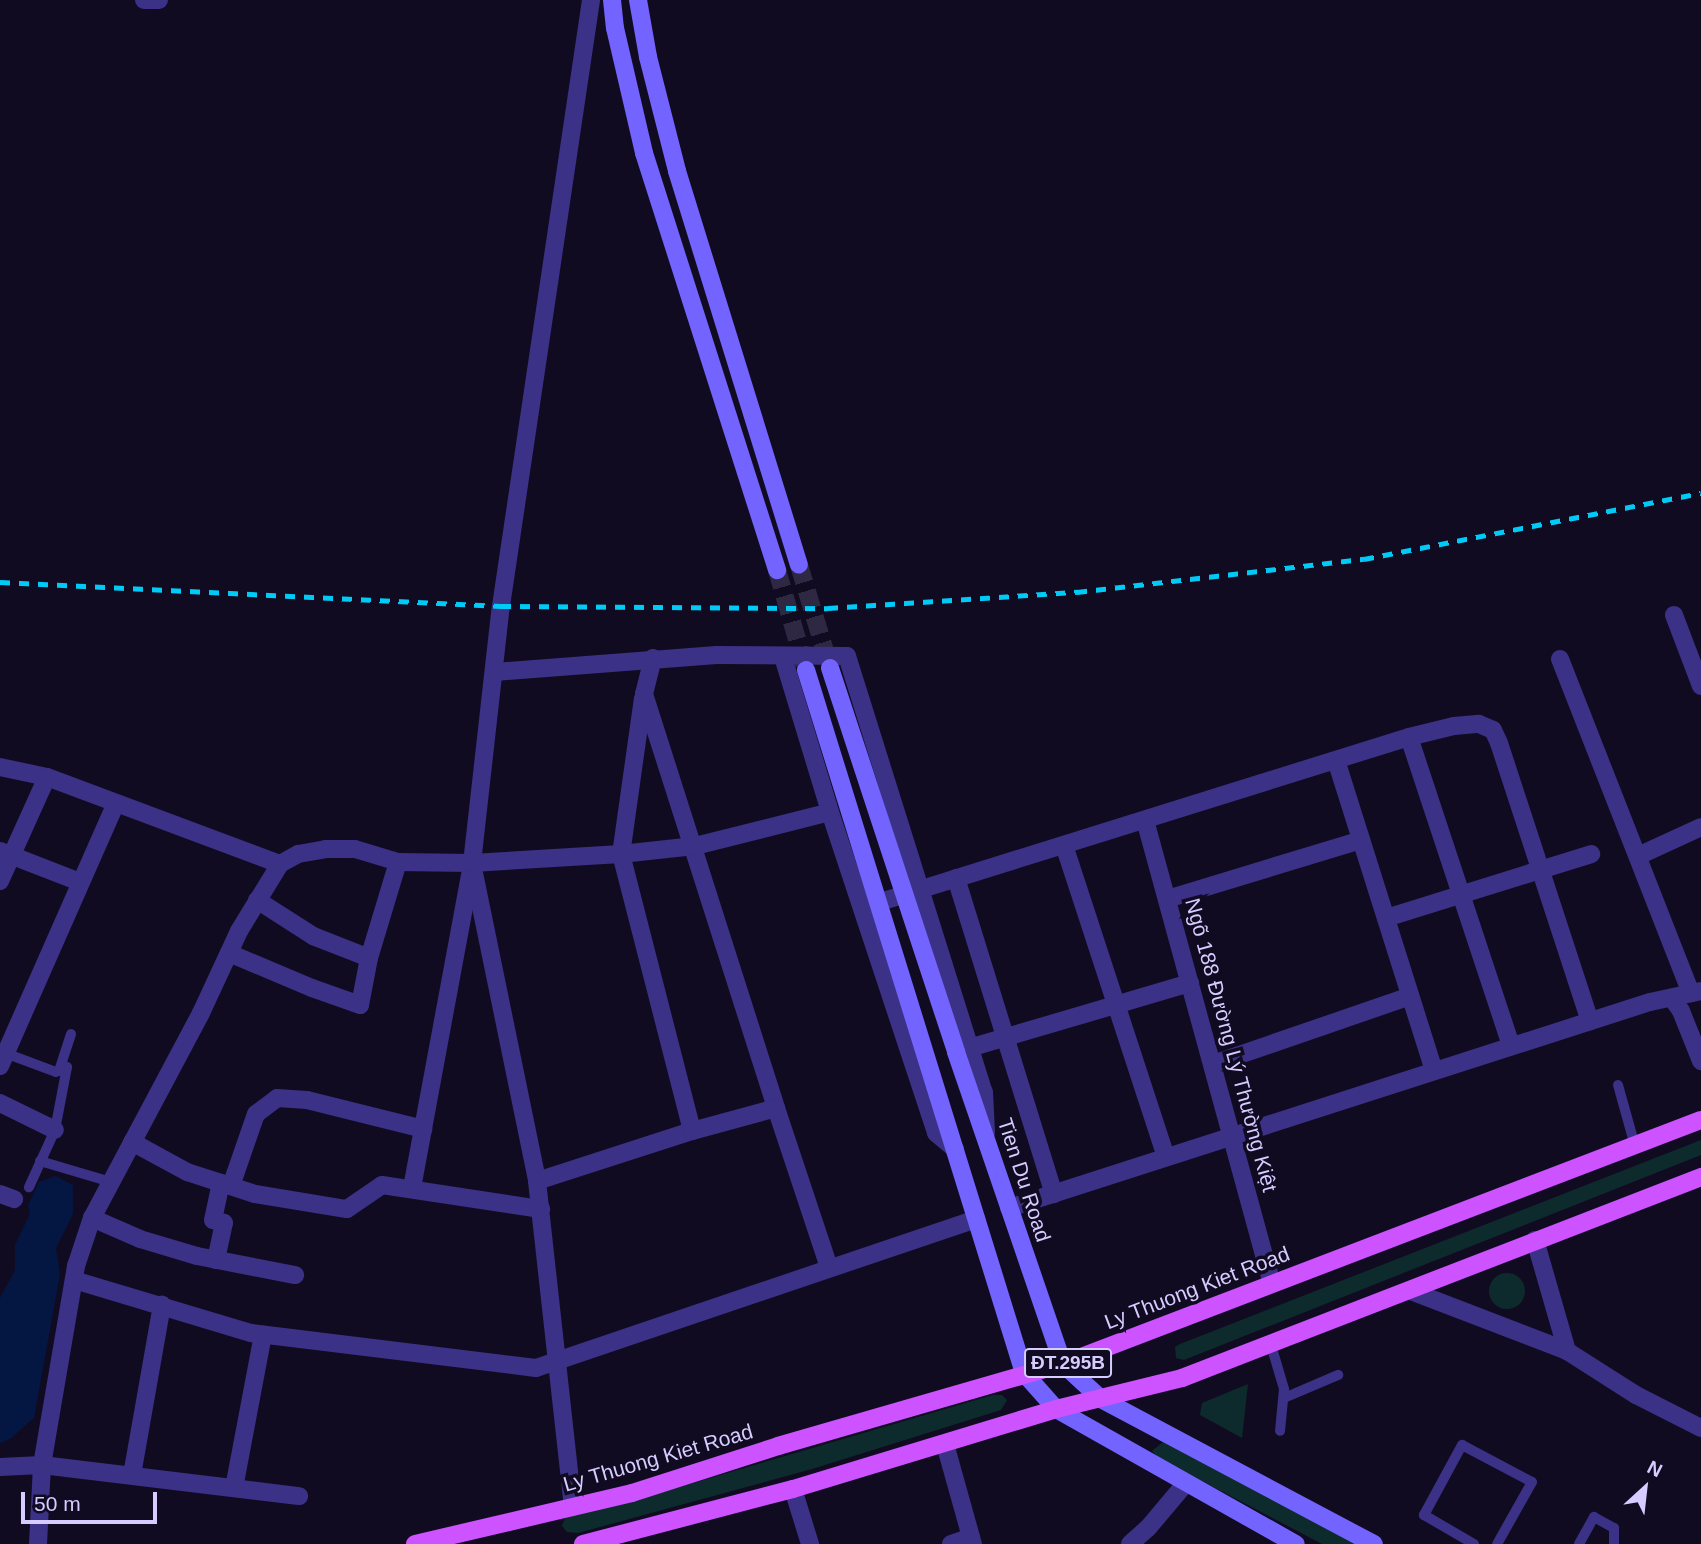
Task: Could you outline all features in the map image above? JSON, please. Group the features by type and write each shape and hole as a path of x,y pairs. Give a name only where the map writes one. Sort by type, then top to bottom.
{"main road":[{"path":"612,0 615,28 643,153 777,570"},
{"path":"638,0 648,57 677,171 799,565"},
{"name":"Tien Du Road","path":"830,668 913,892 1009,1208 1063,1364 1101,1399 1374,1544"},
{"path":"806,670 1024,1373 1056,1409 1185,1484 1296,1544"},
{"name":"Ly Thuong Kiet Road","path":"415,1544 632,1493 778,1446 1024,1373 1063,1364 1701,1120"},
{"name":"ĐT.295B","path":"583,1544 793,1489 1056,1409 1182,1378 1701,1177"}],"street":[{"path":"144,0 159,0"},
{"path":"412,1188 472,863 500,606 591,0"},
{"path":"1674,615 1701,685"},
{"path":"495,671 716,655 847,656 913,892"},
{"path":"783,657 830,812 936,1133 955,1149"},
{"path":"653,659 644,694 621,854 691,1130"},
{"path":"1009,1208 1590,1021 1696,992 1638,856 1560,659"},
{"path":"644,694 829,1267"},
{"path":"877,903 1409,737 1454,726 1479,724 1493,730 1590,1021"},
{"path":"1409,737 1511,1046"},
{"path":"1336,760 1434,1071"},
{"path":"0,767 47,777 280,864"},
{"path":"0,881 6,853 47,777"},
{"path":"3,1060 116,803"},
{"path":"38,1544 42,1465 74,1280 92,1218 201,1013 257,900 280,864 298,854 325,849 355,849 398,862 472,863 621,854 695,846 830,812"},
{"name":"Ngõ 188 Đường Lý Thường Kiệt","path":"1144,820 1272,1283"},
{"path":"1638,856 1701,827"},
{"path":"1167,900 1361,840"},
{"path":"1064,845 1166,1157"},
{"path":"6,853 80,882"},
{"path":"1386,918 1591,854"},
{"path":"229,953 312,989 360,1005 369,958 398,862"},
{"path":"472,863 537,1181 572,1507"},
{"path":"956,878 1054,1194"},
{"path":"257,900 313,936 369,958"},
{"path":"963,1050 1190,983"},
{"path":"1213,1064 1410,996"},
{"path":"1672,998 1681,1011 1701,1061"},
{"path":"216,1260 224,1223 213,1220 226,1184 257,1114 277,1098 307,1100 423,1129"},
{"path":"0,1103 55,1130"},
{"path":"537,1181 691,1130 776,1108"},
{"path":"132,1142 187,1172 255,1194 346,1209 382,1185 541,1209"},
{"path":"92,1218 140,1239 216,1260 295,1275"},
{"path":"74,1280 263,1335 536,1368 976,1219"},
{"path":"1535,1240 1567,1351"},
{"path":"1411,1290 1567,1351 1636,1395 1701,1428"},
{"path":"132,1475 162,1305"},
{"path":"234,1488 263,1335"},
{"path":"945,1444 972,1541 951,1544"},
{"path":"0,1466 42,1465 299,1496"},
{"path":"1130,1544 1148,1528 1185,1484"},
{"path":"793,1489 810,1544"}],"lane":[{"path":"59,1071 71,1034"},
{"path":"3,1060 55,1072 67,1067 55,1130 29,1186"},
{"path":"1618,1085 1635,1146"},
{"path":"40,1161 111,1182"},
{"path":"1271,1345 1284,1398 1280,1431"},
{"path":"1284,1398 1338,1376"},
{"path":"1474,1544 1423,1515 1462,1445 1532,1482 1497,1544"},
{"path":"1580,1544 1594,1517 1614,1528 1614,1544"}],"green space":[{"path":"1701,1140 1701,1155 1184,1360 1176,1358 1175,1347 1180,1344"},
{"path":"1507,1273 1520,1278 1525,1291 1520,1304 1507,1309 1494,1304 1489,1291 1494,1278"},
{"path":"1248,1384 1242,1438 1200,1415 1202,1403"},
{"path":"993,1395 1002,1395 1007,1400 1001,1410 812,1469 578,1533 567,1532 562,1526 565,1518 573,1513 622,1504"},
{"path":"1163,1442 1358,1544 1322,1544 1160,1459 1152,1451"}],"water":[{"path":"56,1176 73,1185 73,1214 56,1248 60,1274 34,1418 10,1439 0,1443 0,1298 15,1270 15,1245 30,1214 28,1205 39,1182"}],"tunnel":[{"path":"799,565 830,668"},
{"path":"777,570 805,667"}],"railway":[{"path":"0,582 501,606 828,608 1077,592 1364,559 1701,493"}]}
